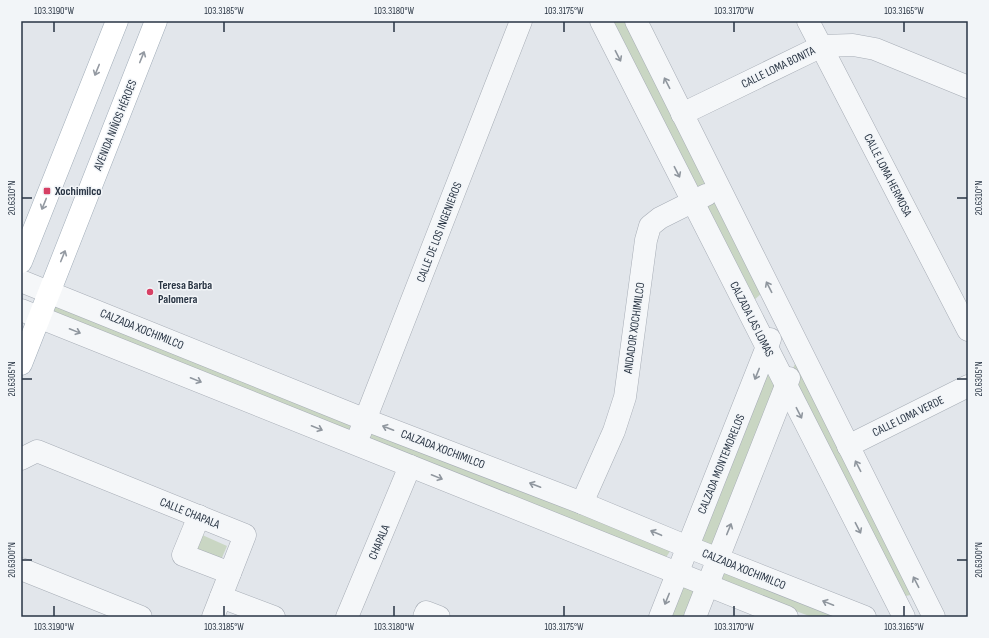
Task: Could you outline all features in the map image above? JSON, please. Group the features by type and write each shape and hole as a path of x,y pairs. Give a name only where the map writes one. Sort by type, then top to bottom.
{"main road":[{"path":"21,262 117,21"},
{"name":"AVENIDA NIÑOS HÉROES","path":"21,364 30,314 49,292 156,21"}],"street":[{"name":"CALLE DE LOS INGENIEROS","path":"356,443 521,21"},
{"name":"CALZADA LAS LOMAS","path":"601,21 904,617"},
{"path":"636,21 934,617"},
{"name":"CALLE LOMA HERMOSA","path":"808,21 968,330"},
{"name":"CALLE LOMA BONITA","path":"682,114 822,46 853,45 875,49 968,87"},
{"name":"ANDADOR XOCHIMILCO","path":"582,503 614,431 625,397 646,240 650,226 660,218 720,189"},
{"name":"CALZADA XOCHIMILCO","path":"21,281 366,420 582,503 717,559 865,617"},
{"name":"CALZADA MONTEMORELOS","path":"660,617 781,312"},
{"path":"30,314 356,443 787,617"},
{"path":"694,617 800,350"},
{"name":"CALLE LOMA VERDE","path":"848,446 968,386"},
{"name":"CALLE CHAPALA","path":"21,459 37,451 245,535 213,617"},
{"name":"CHAPALA","path":"347,617 410,466"},
{"path":"199,516 183,555 230,573"},
{"path":"21,569 133,616"},
{"path":"221,597 274,617"},
{"path":"424,617 426,612 439,617"}],"green space":[{"path":"603,21 630,21 716,181 696,193"},
{"path":"720,189 763,292 752,302 693,202"},
{"path":"49,292 676,542 665,559 48,313"},
{"path":"797,359 915,594 901,597 786,386"},
{"path":"767,365 778,386 711,556 691,541"},
{"path":"200,534 227,546 221,560 194,549"},
{"path":"723,569 859,617 812,617 718,582"},
{"path":"678,583 697,590 687,617 665,617"}],"place":[{"name":"Xochimilco","path":"47,191"},
{"name":"Teresa Barba Palomera","path":"150,292"}]}
